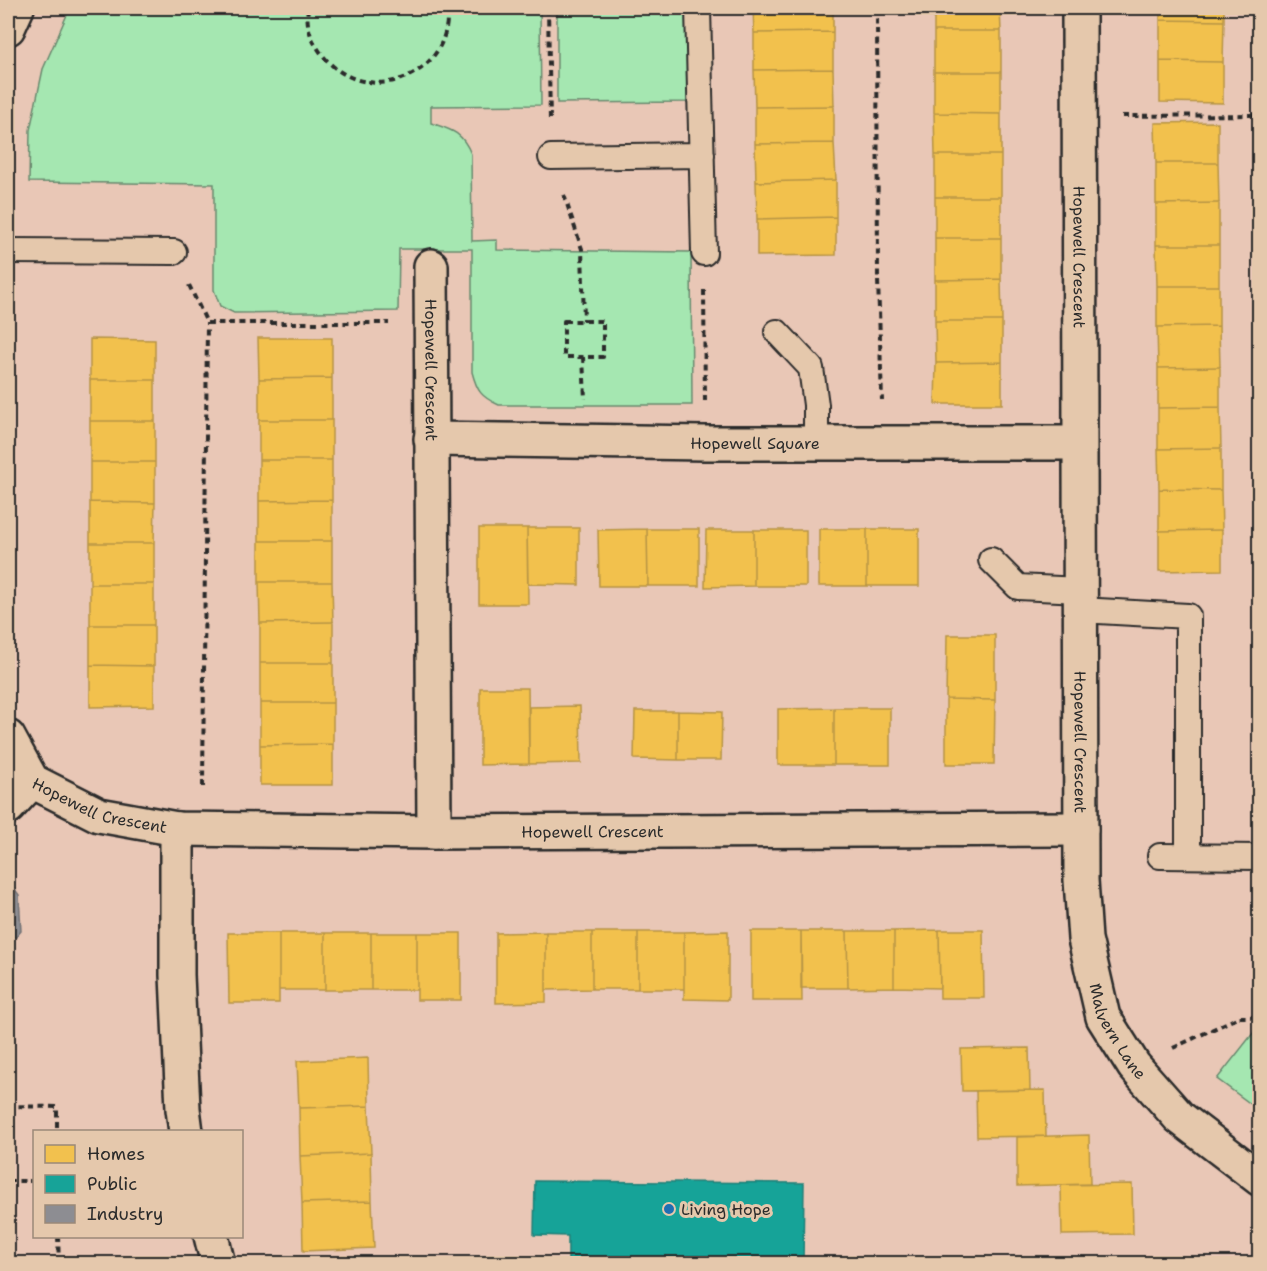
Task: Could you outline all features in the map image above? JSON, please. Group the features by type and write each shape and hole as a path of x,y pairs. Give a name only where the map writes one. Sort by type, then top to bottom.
{"street":[{"path":"8,28 17,8"},
{"name":"Hopewell Crescent","path":"8,737 32,782 99,815 190,829 434,831 1081,829 1079,8"},
{"name":"Hopewell Crescent","path":"431,267 434,831"},
{"name":"Hopewell Square","path":"431,439 705,443 1079,443"},
{"path":"8,807 32,782"},
{"path":"186,1130 177,975 190,829"},
{"name":"Malvern Lane","path":"1081,829 1081,880 1085,939 1103,1017 1134,1066 1179,1117 1260,1179"},
{"path":"212,1238 218,1263"}],"lane":[{"path":"698,8 704,253"},
{"path":"551,157 702,155"},
{"path":"8,251 174,252"},
{"path":"777,332 811,368 816,405 816,443"},
{"path":"991,560 1018,588 1188,616 1188,856"},
{"path":"1160,855 1260,857"}],"path":[{"path":"308,8 311,38 323,58 341,74 364,82 387,83 410,75 429,61 442,42 448,18 447,8"},
{"path":"548,8 551,157 582,249 584,321"},
{"path":"877,8 878,280 883,443"},
{"path":"1079,116 1260,115"},
{"path":"174,252 207,323 190,829"},
{"path":"704,253 705,443"},
{"path":"564,321 584,321 603,321 603,357 564,357 564,321"},
{"path":"207,323 431,322"},
{"path":"1134,1066 1239,1017 1260,1017"},
{"path":"8,1106 57,1107 57,1130"},
{"path":"8,1181 33,1181"},
{"path":"58,1238 59,1263"}],"green space":[{"path":"70,8 540,8 541,105 431,106 431,123 460,136 471,154 472,241 497,240 497,250 691,252 692,405 499,405 488,399 478,389 472,372 472,249 399,249 398,311 234,313 220,306 214,290 214,184 29,182 30,130 43,69"},
{"path":"557,8 690,8 691,102 557,103"},
{"path":"1254,1032 1259,1032 1259,1110 1217,1079"}],"building: Homes":[{"path":"753,8 833,8 833,32 754,33"},
{"path":"934,8 1000,8 1001,31 934,31"},
{"path":"1160,8 1224,8 1224,21 1160,20"},
{"path":"1160,20 1224,21 1223,62 1160,61"},
{"path":"934,31 1001,31 1001,72 934,72"},
{"path":"833,32 833,69 754,70 754,33"},
{"path":"1160,61 1223,62 1223,103 1160,102"},
{"path":"833,69 834,106 755,107 754,70"},
{"path":"934,72 1001,72 1001,114 934,113"},
{"path":"834,106 834,143 755,144 755,107"},
{"path":"934,113 1001,114 1001,155 935,155"},
{"path":"1218,122 1218,163 1156,163 1155,123"},
{"path":"834,143 836,180 756,182 755,144"},
{"path":"935,155 1001,155 1001,197 935,197"},
{"path":"1156,163 1218,163 1219,203 1156,204"},
{"path":"836,180 836,217 757,219 756,182"},
{"path":"935,197 1001,197 1001,238 935,238"},
{"path":"1219,203 1219,245 1156,245 1156,204"},
{"path":"836,217 836,255 757,256 757,219"},
{"path":"935,238 1001,238 1001,279 935,280"},
{"path":"1156,245 1219,245 1219,286 1157,286"},
{"path":"1001,279 1002,321 935,321 935,280"},
{"path":"1157,286 1219,286 1219,326 1157,327"},
{"path":"935,321 1002,321 1002,362 936,363"},
{"path":"1219,326 1220,367 1158,368 1157,327"},
{"path":"258,338 332,338 332,378 259,379"},
{"path":"90,339 155,340 155,380 90,380"},
{"path":"1002,362 1002,404 935,404 936,363"},
{"path":"1220,367 1220,407 1158,408 1158,368"},
{"path":"332,378 332,420 259,420 259,379"},
{"path":"90,380 155,380 155,421 90,421"},
{"path":"1220,407 1221,448 1158,449 1158,408"},
{"path":"259,420 332,420 332,460 259,460"},
{"path":"90,421 155,421 155,462 90,462"},
{"path":"1221,448 1221,490 1159,489 1158,449"},
{"path":"259,460 332,460 332,500 259,501"},
{"path":"90,462 155,462 155,503 90,502"},
{"path":"1159,489 1221,490 1222,530 1159,531"},
{"path":"332,500 332,541 259,541 259,501"},
{"path":"90,502 155,503 154,543 90,543"},
{"path":"479,528 527,528 528,604 479,604"},
{"path":"527,528 579,528 579,585 528,584"},
{"path":"647,529 648,586 599,586 598,530"},
{"path":"647,529 699,529 699,586 648,586"},
{"path":"819,529 867,529 867,586 819,586"},
{"path":"867,529 919,529 919,586 867,586"},
{"path":"706,530 754,530 754,586 705,587"},
{"path":"754,530 806,530 806,586 754,586"},
{"path":"1222,530 1222,570 1159,571 1159,531"},
{"path":"259,541 332,541 332,582 259,582"},
{"path":"90,543 154,543 154,584 90,584"},
{"path":"259,582 332,582 333,622 260,623"},
{"path":"90,584 154,584 154,625 90,625"},
{"path":"333,622 333,663 260,663 260,623"},
{"path":"90,625 154,625 154,666 90,665"},
{"path":"947,635 995,635 995,700 946,699"},
{"path":"260,663 333,663 333,703 260,703"},
{"path":"90,665 154,666 154,706 90,707"},
{"path":"480,688 528,688 529,764 480,765"},
{"path":"946,699 995,700 994,764 946,764"},
{"path":"260,703 333,703 333,744 260,745"},
{"path":"580,706 581,763 529,764 529,707"},
{"path":"834,708 890,708 890,765 834,765"},
{"path":"834,708 834,765 778,765 778,709"},
{"path":"635,711 678,711 678,760 634,759"},
{"path":"678,711 722,712 721,760 678,760"},
{"path":"333,744 333,785 260,785 260,745"},
{"path":"939,930 983,930 984,998 940,998"},
{"path":"939,930 940,988 894,987 894,931"},
{"path":"728,931 728,1000 684,999 684,932"},
{"path":"751,931 801,931 802,1001 751,1001"},
{"path":"801,931 847,931 848,988 801,988"},
{"path":"847,931 894,931 894,987 848,988"},
{"path":"546,932 546,1002 496,1003 496,933"},
{"path":"546,932 592,932 592,989 546,990"},
{"path":"592,932 638,932 638,989 592,989"},
{"path":"638,932 684,932 684,989 638,989"},
{"path":"228,933 279,933 279,1003 229,1003"},
{"path":"279,933 325,933 325,990 279,990"},
{"path":"325,933 371,933 371,990 325,990"},
{"path":"371,933 417,933 417,990 371,990"},
{"path":"417,933 461,933 461,1000 417,1000"},
{"path":"1029,1048 1030,1090 962,1091 961,1049"},
{"path":"368,1058 369,1106 299,1108 297,1061"},
{"path":"1045,1090 1046,1136 977,1137 976,1091"},
{"path":"369,1106 371,1153 300,1156 299,1108"},
{"path":"1089,1135 1090,1184 1017,1186 1017,1137"},
{"path":"371,1153 372,1201 302,1203 300,1156"},
{"path":"1132,1184 1133,1234 1062,1235 1061,1185"},
{"path":"372,1201 374,1248 303,1251 302,1203"}],"building: Public":[{"name":"Living Hope","path":"535,1181 804,1183 803,1264 568,1264 568,1236 534,1235"}],"building: Industry":[{"path":"8,888 14,888 19,895 21,931 16,937 8,937"}],"place":[{"name":"Living Hope","path":"669,1209"}]}
